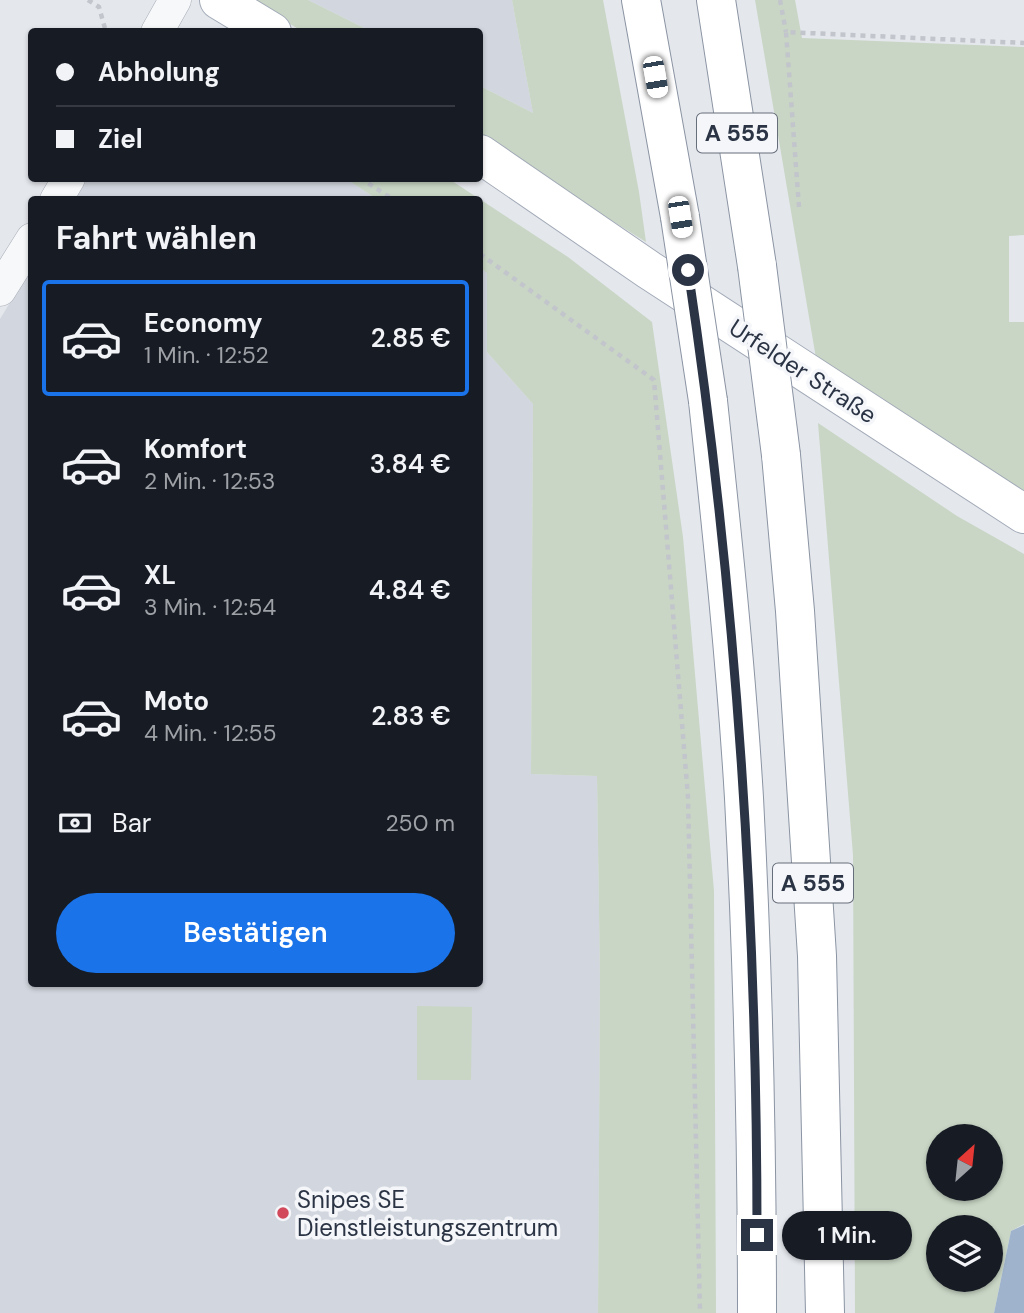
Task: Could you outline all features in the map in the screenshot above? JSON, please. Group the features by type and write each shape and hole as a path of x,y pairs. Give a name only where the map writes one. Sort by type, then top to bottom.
{"main road":[{"path":"219,0 265,28"},
{"name":"A 555","path":"641,0 680,217 708,401 728,585 744,797 750,946 757,1313"},
{"name":"A 555","path":"716,0 757,266 781,454 796,624 817,956 825,1313"},
{"name":"Urfelder Straße","path":"483,156 649,270 1024,514"}],"street":[{"path":"159,28 176,0"},
{"path":"0,290 28,245"}],"path":[{"path":"88,0 99,7 105,28"},
{"path":"780,0 786,32 799,207"},
{"path":"786,32 1024,43"},
{"path":"366,182 388,196"},
{"path":"483,256 654,380 688,797 700,1313"}],"shaded area":[{"path":"308,0 512,0 533,113 483,88 483,28 364,28"},
{"path":"85,182 351,182 372,196 76,196"},
{"path":"483,270 487,272 487,352 533,404 531,774 597,776 600,981 598,1313 0,1313 0,319 28,273 28,987 483,987"}],"green space":[{"path":"249,0 308,0 364,28 297,28"},
{"path":"512,0 603,0 646,242 483,140 483,88 533,113"},
{"path":"755,0 795,0 802,38 1024,47 1024,235 1009,236 1009,322 1024,322 1024,495 817,364"},
{"path":"351,182 454,182 475,196 372,196"},
{"path":"483,201 568,257 652,322 683,537 714,891 716,1313 598,1313 600,981 597,776 531,774 533,404 487,352 487,273 483,270"},
{"path":"818,423 957,516 1024,554 1024,1224 1011,1231 1003,1270 1003,1215 926,1215 926,1292 998,1292 994,1313 855,1313 853,855"},
{"path":"417,1006 472,1007 471,1080 417,1080"}],"water":[{"path":"1024,1225 1024,1313 994,1313 998,1292 1003,1292 1003,1270 1011,1231"}],"place":[{"name":"Snipes SE Dienstleistungszentrum","path":"283,1213"}],"route":[{"path":"688,270 708,401 728,585 744,797 757,1235"}]}
